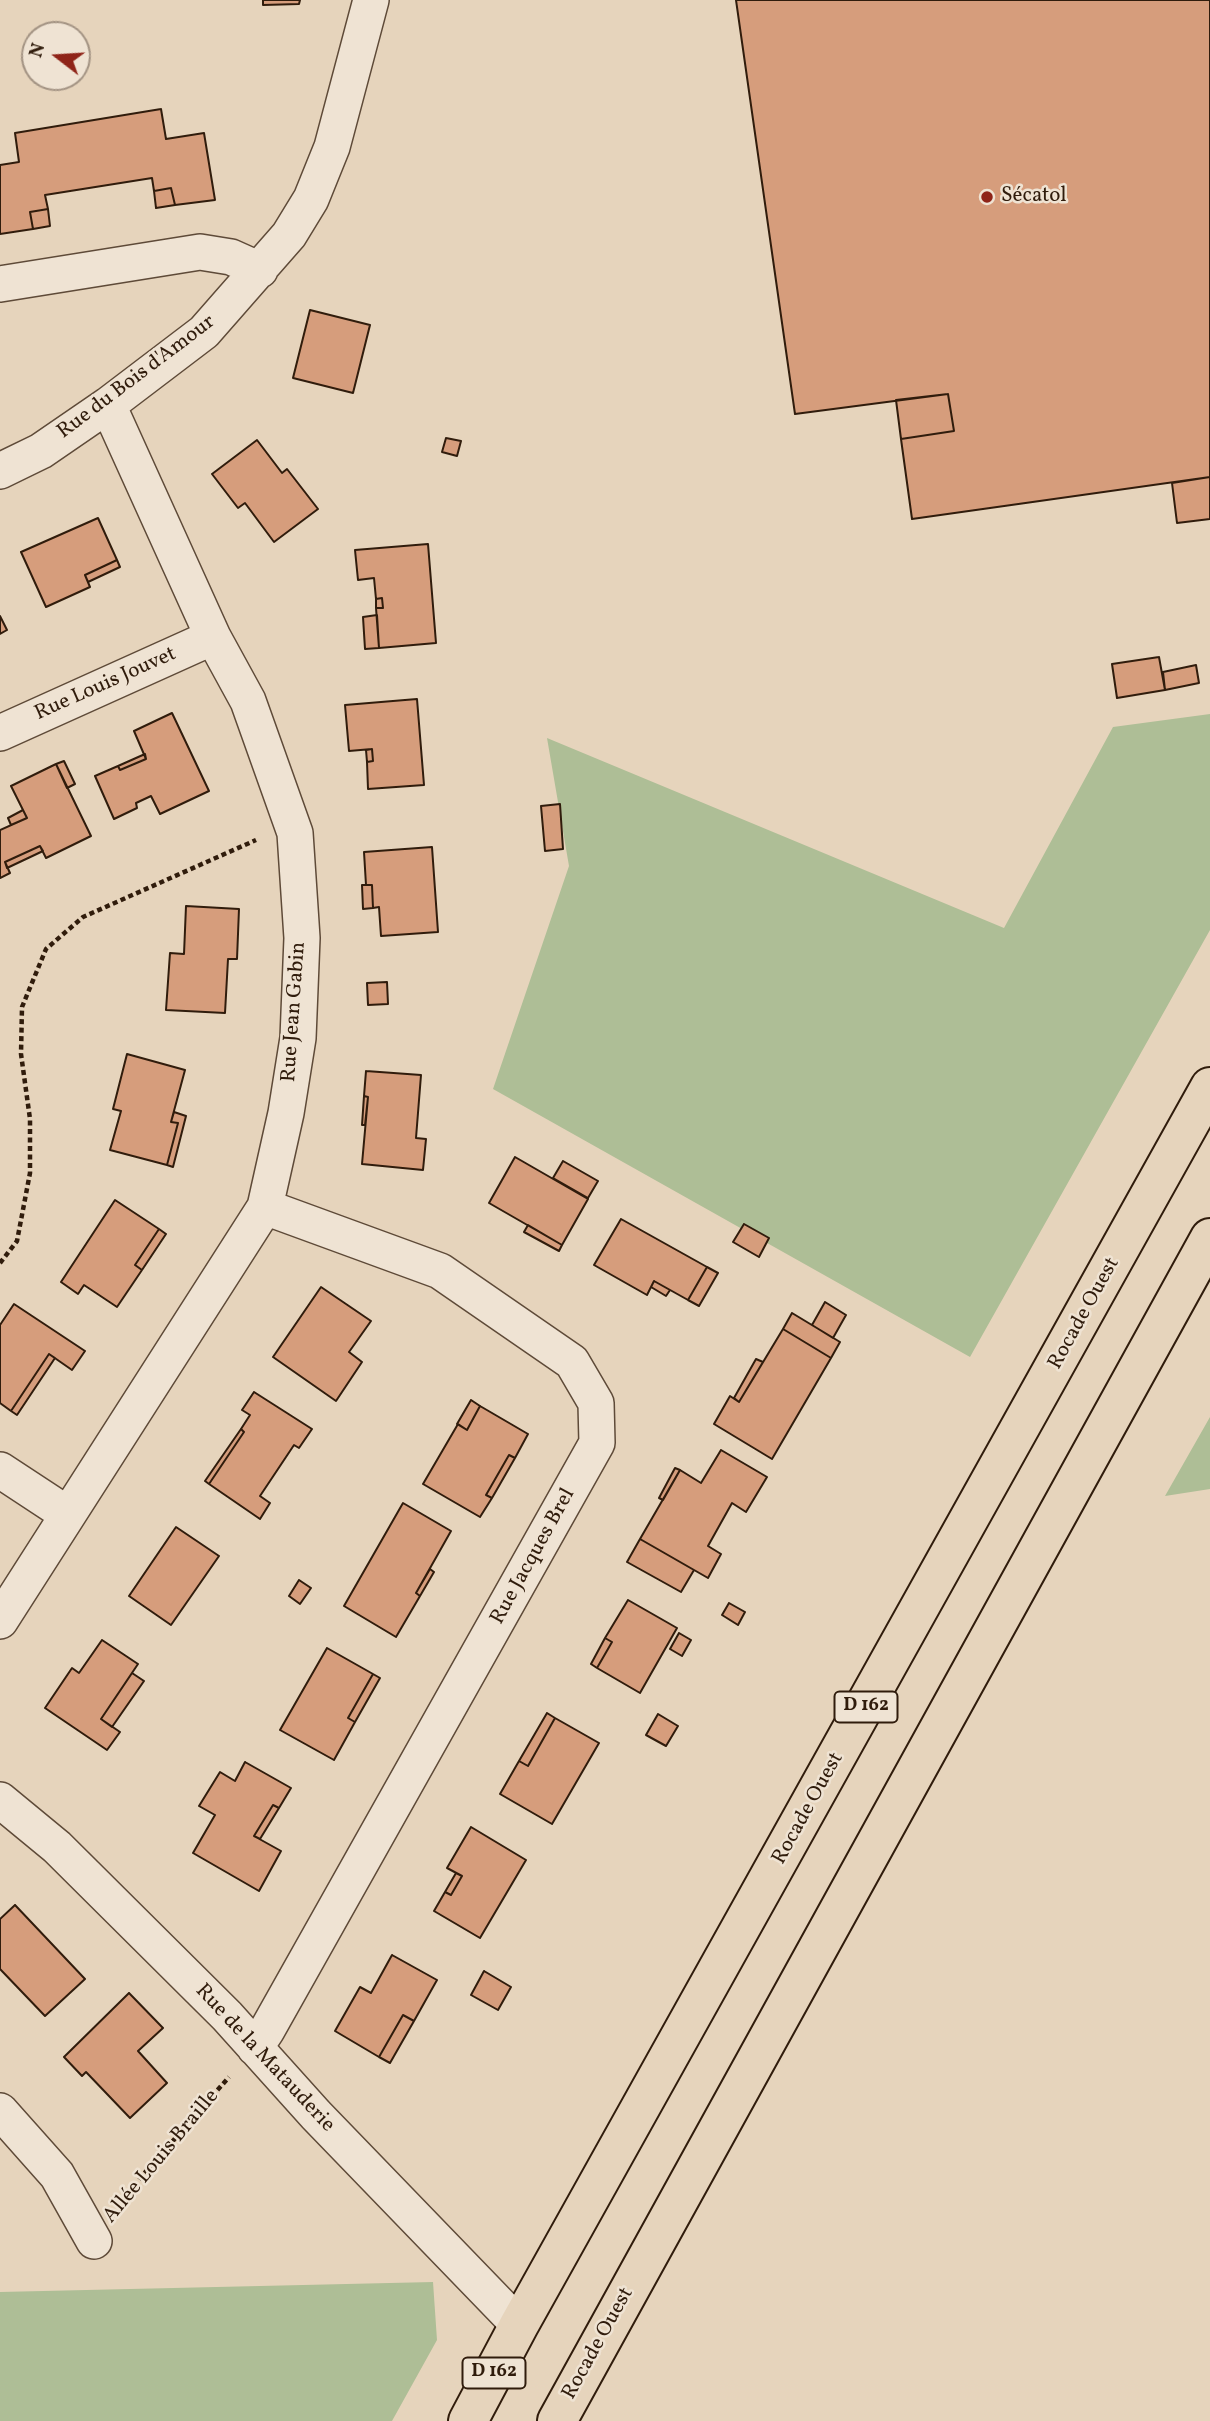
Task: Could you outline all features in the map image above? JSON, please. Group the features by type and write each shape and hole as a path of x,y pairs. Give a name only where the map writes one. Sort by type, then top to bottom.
{"main road":[{"name":"Rocade Ouest","path":"468,2421 1210,1087"},
{"name":"Rocade Ouest","path":"569,2415 1210,1237"}],"street":[{"name":"Rue du Bois d'Amour","path":"0,471 41,451 108,405 204,332 289,235 311,199 332,148 371,0"},
{"path":"0,284 200,251 231,257 260,270"},
{"name":"Rue Jean Gabin","path":"0,1622 265,1207 286,1113 298,1038 302,938 295,833 248,701 213,637 108,405"},
{"name":"Rue Louis Jouvet","path":"0,733 213,637"},
{"name":"Rue Jacques Brel","path":"255,2048 281,2007 597,1443 596,1403 572,1362 440,1271 265,1207"},
{"path":"0,1470 67,1514"},
{"name":"Rue de la Matauderie","path":"0,1800 57,1847 227,2016 316,2115 519,2325"},
{"name":"Allée Louis Braille","path":"0,2111 57,2175 93,2241"}],"path":[{"path":"0,1263 17,1241 30,1173 30,1119 21,1054 22,1007 47,950 83,917 253,841 295,833"},
{"name":"Allée Louis Braille","path":"93,2241 142,2176 255,2048"}],"green space":[{"path":"1210,714 1210,930 970,1357 493,1089 569,866 547,738 1004,928 1113,727"},
{"path":"1210,1417 1210,1489 1165,1496"},
{"path":"433,2282 437,2340 392,2421 0,2421 0,2292"}],"building":[{"path":"263,0 300,0 299,4 263,5"},
{"name":"Sécatol","path":"736,0 1210,0 1210,477 912,519 901,439 954,431 948,394 795,414"},
{"path":"161,109 166,139 204,133 215,200 175,205 171,188 154,191 152,178 45,195 48,209 30,212 33,229 0,234 0,165 19,162 15,133"},
{"path":"171,188 175,205 156,208 154,191"},
{"path":"48,209 50,226 33,229 30,212"},
{"path":"310,310 370,325 353,393 293,378"},
{"path":"948,394 954,431 901,439 896,400"},
{"path":"446,438 461,441 457,456 442,452"},
{"path":"257,440 282,473 287,469 318,509 274,542 245,503 238,508 212,474"},
{"path":"1210,477 1210,519 1177,523 1172,483"},
{"path":"98,518 117,560 85,575 90,587 46,607 21,552"},
{"path":"428,544 436,643 379,648 376,608 383,608 382,598 376,599 374,578 358,580 355,550"},
{"path":"117,560 120,567 88,582 85,575"},
{"path":"382,598 383,608 376,608 376,599"},
{"path":"377,615 379,648 365,649 363,617"},
{"path":"0,616 7,630 0,634"},
{"path":"1159,657 1165,690 1117,698 1112,664"},
{"path":"1196,665 1199,683 1165,690 1163,672"},
{"path":"417,699 424,785 368,789 367,762 373,761 372,749 349,751 345,705"},
{"path":"172,713 209,791 160,814 151,796 136,803 137,808 114,819 95,776 118,766 120,770 146,759 134,731"},
{"path":"372,749 373,761 367,762 366,750"},
{"path":"145,754 146,759 120,770 118,766"},
{"path":"64,761 75,784 67,788 56,764"},
{"path":"56,764 91,836 46,858 40,846 5,862 10,873 0,878 0,830 27,818 11,786"},
{"path":"560,804 563,849 545,851 541,806"},
{"path":"23,810 27,818 11,825 8,818"},
{"path":"40,846 43,851 7,868 5,862"},
{"path":"432,847 438,932 381,936 379,907 373,908 372,885 366,885 364,852"},
{"path":"362,885 372,885 373,908 363,909"},
{"path":"186,906 239,909 237,959 228,959 225,1013 166,1010 170,953 184,954"},
{"path":"387,982 388,1004 368,1005 367,983"},
{"path":"127,1054 185,1070 171,1122 178,1123 167,1165 110,1150 121,1111 113,1109"},
{"path":"366,1071 421,1075 416,1138 426,1139 423,1170 362,1164 368,1097 364,1096"},
{"path":"364,1096 368,1097 365,1125 362,1125"},
{"path":"174,1112 186,1116 173,1167 167,1165 178,1123 171,1122"},
{"path":"515,1157 588,1199 562,1245 489,1203"},
{"path":"563,1161 598,1181 588,1198 553,1178"},
{"path":"115,1200 159,1229 135,1265 142,1270 117,1307 84,1285 78,1294 61,1282"},
{"path":"621,1219 707,1267 688,1300 654,1281 647,1295 594,1265"},
{"path":"744,1224 769,1238 759,1257 733,1242"},
{"path":"528,1225 562,1245 559,1251 524,1232"},
{"path":"159,1229 166,1234 142,1270 135,1265"},
{"path":"707,1267 718,1273 699,1306 688,1300"},
{"path":"654,1281 670,1290 666,1296 651,1287"},
{"path":"321,1287 371,1321 349,1352 362,1362 336,1401 273,1357"},
{"path":"825,1302 846,1315 833,1338 812,1325"},
{"path":"14,1304 85,1351 72,1370 49,1354 11,1411 0,1403 0,1325"},
{"path":"792,1313 840,1342 831,1358 783,1329"},
{"path":"783,1329 831,1358 772,1459 714,1424 730,1396 739,1402"},
{"path":"49,1354 55,1358 17,1415 11,1411"},
{"path":"756,1359 763,1362 739,1402 734,1398"},
{"path":"254,1392 312,1429 299,1448 294,1445 260,1496 270,1503 260,1519 209,1484 244,1432 241,1429 250,1415 242,1410"},
{"path":"471,1400 480,1406 467,1430 457,1424"},
{"path":"480,1406 528,1434 515,1458 509,1455 486,1495 492,1498 480,1517 423,1484 458,1424 467,1430"},
{"path":"241,1429 244,1432 209,1484 205,1481"},
{"path":"721,1450 767,1477 746,1512 732,1503 708,1546 721,1554 708,1578 640,1539 680,1470 701,1483"},
{"path":"509,1455 515,1458 492,1498 486,1495"},
{"path":"675,1468 680,1470 663,1500 659,1498"},
{"path":"403,1503 451,1531 416,1593 420,1596 396,1637 344,1606"},
{"path":"176,1527 219,1556 171,1625 129,1596"},
{"path":"640,1539 694,1570 681,1592 627,1562"},
{"path":"430,1569 434,1572 420,1596 416,1593"},
{"path":"299,1580 311,1588 300,1604 289,1596"},
{"path":"628,1600 677,1628 640,1693 597,1668 612,1642 605,1638"},
{"path":"729,1603 745,1612 738,1625 722,1615"},
{"path":"679,1633 691,1640 682,1656 670,1649"},
{"path":"605,1638 612,1642 597,1668 591,1664"},
{"path":"102,1640 138,1664 101,1719 120,1732 107,1750 45,1708 72,1668 79,1673"},
{"path":"327,1648 373,1674 348,1718 355,1722 334,1760 280,1730"},
{"path":"132,1673 144,1681 112,1727 101,1719"},
{"path":"373,1674 380,1678 355,1722 348,1718"},
{"path":"547,1713 555,1718 528,1766 519,1761"},
{"path":"658,1714 678,1726 666,1746 646,1735"},
{"path":"555,1718 599,1743 552,1824 500,1794 519,1761 528,1766"},
{"path":"245,1762 291,1788 279,1808 273,1805 254,1836 281,1851 259,1891 193,1853 215,1815 199,1806 220,1772 235,1781"},
{"path":"273,1805 279,1808 260,1839 254,1836"},
{"path":"471,1827 526,1860 480,1938 434,1911 445,1892 451,1895 462,1876 447,1868"},
{"path":"456,1873 462,1876 451,1895 445,1892"},
{"path":"15,1905 85,1979 45,2016 0,1969 0,1919"},
{"path":"392,1955 437,1980 414,2021 403,2015 379,2057 335,2031 360,1987 371,1993"},
{"path":"484,1971 511,1987 498,2010 471,1995"},
{"path":"129,1993 163,2028 138,2051 167,2083 130,2118 86,2072 82,2076 64,2057"},
{"path":"403,2015 414,2021 390,2063 379,2057"}],"place":[{"name":"Sécatol","path":"987,197"}]}
